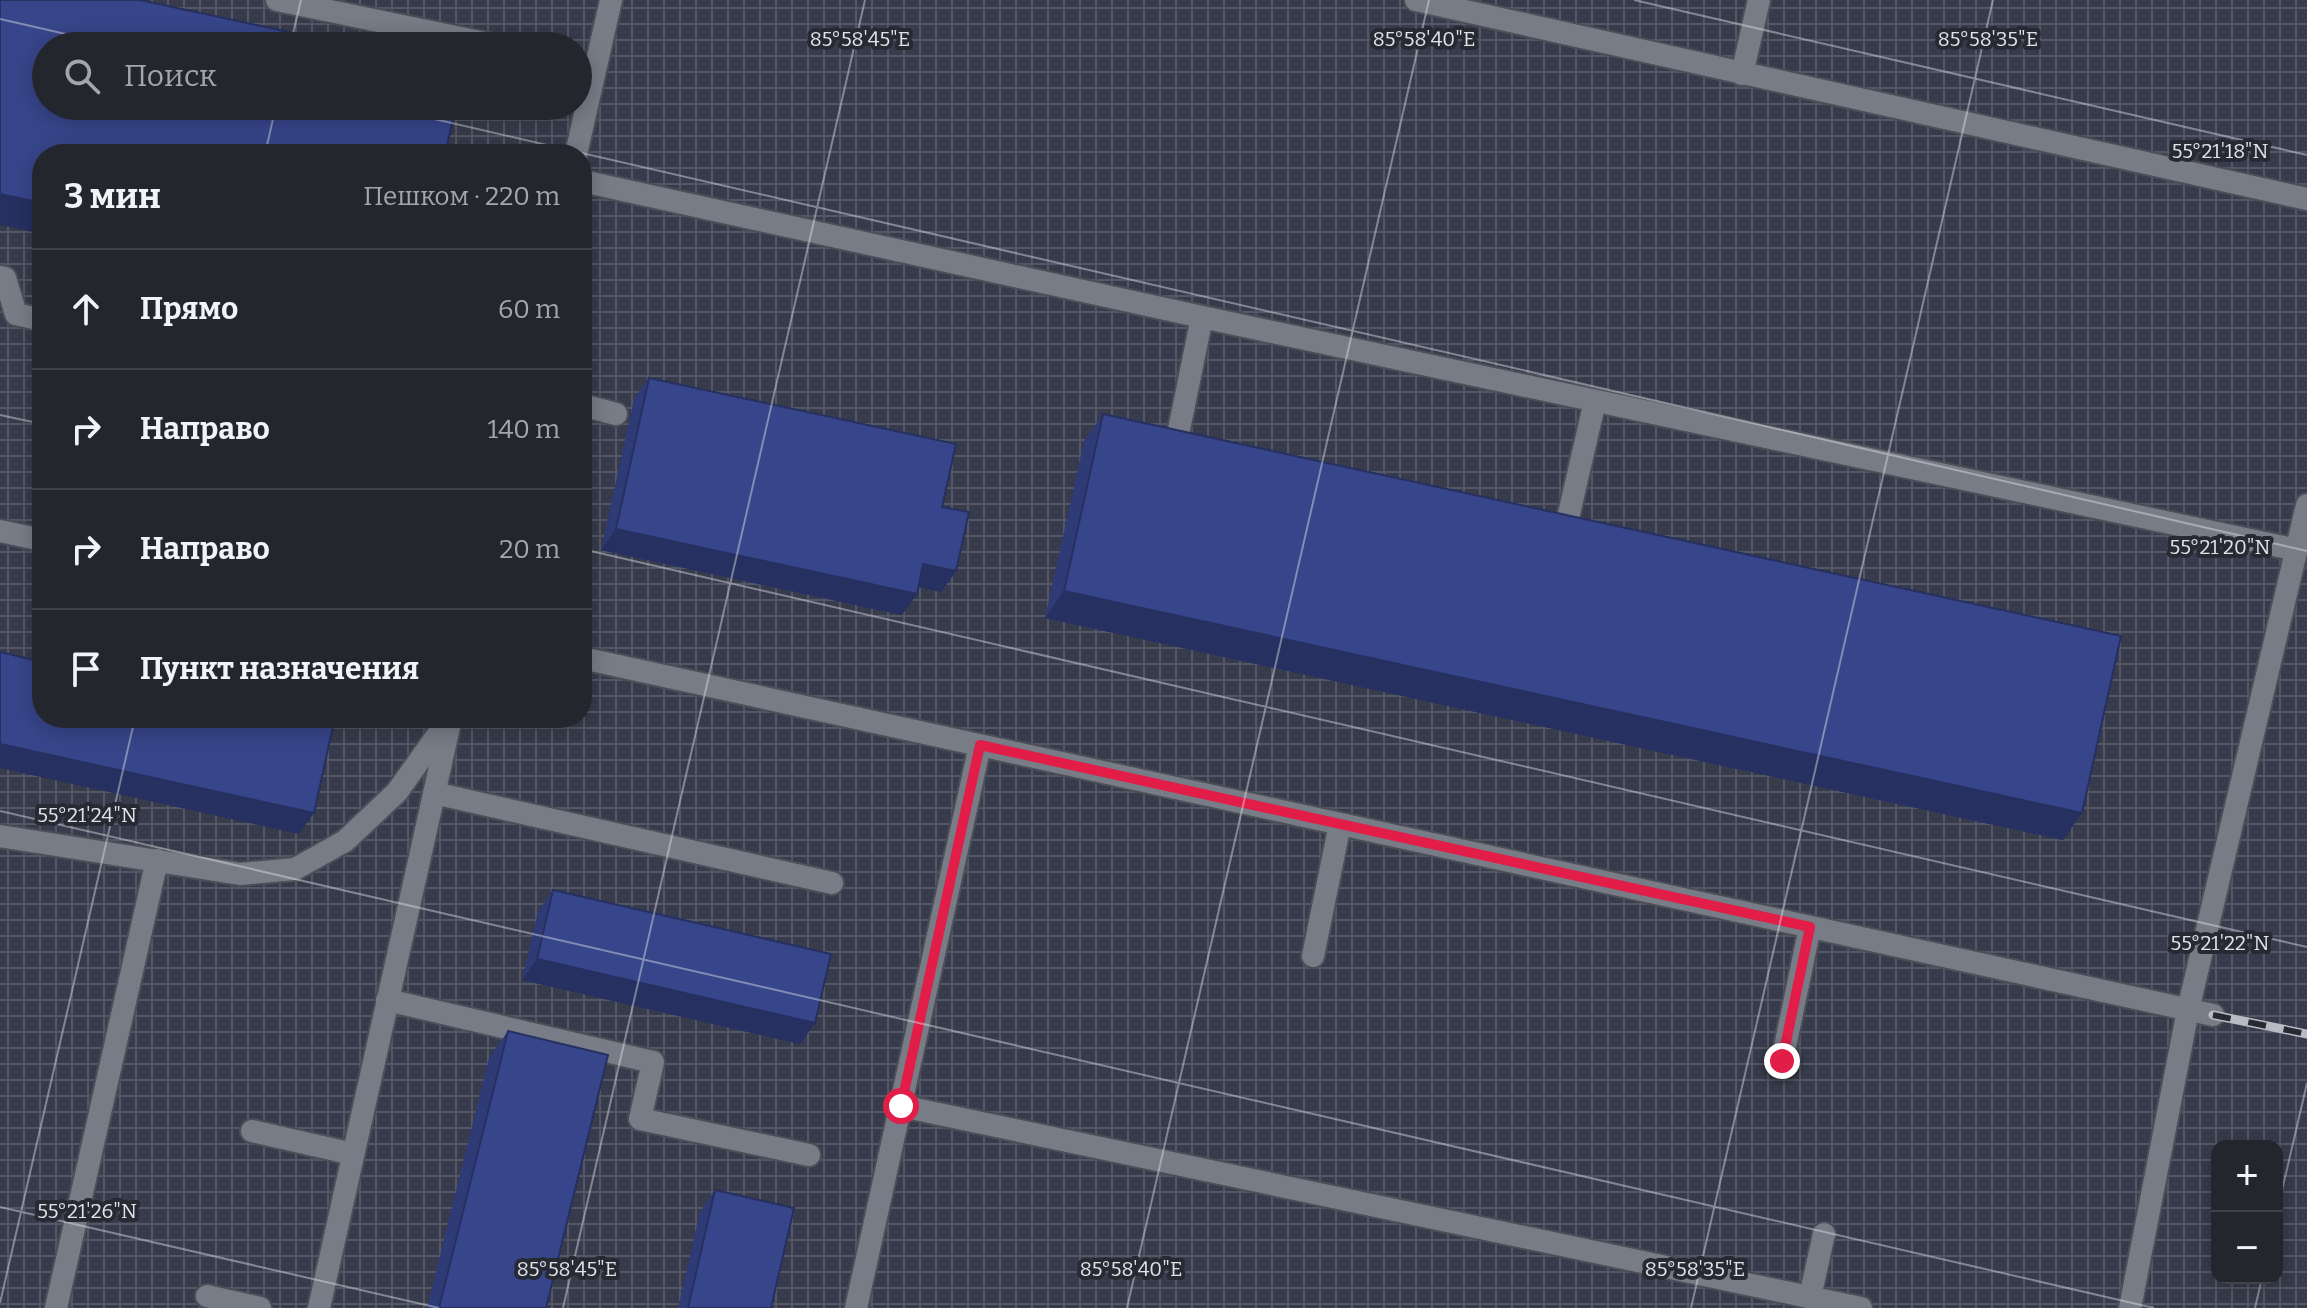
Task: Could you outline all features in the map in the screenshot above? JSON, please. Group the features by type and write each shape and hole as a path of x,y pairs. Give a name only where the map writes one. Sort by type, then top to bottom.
{"lane":[{"path":"277,0 431,32"},
{"path":"592,51 611,0"},
{"path":"1416,0 2307,199"},
{"path":"1742,74 1759,0"},
{"path":"577,144 580,120"},
{"path":"592,183 1202,317 2297,550"},
{"path":"0,277 5,278 16,314 32,318"},
{"path":"1173,460 1202,317"},
{"path":"1562,545 1595,401"},
{"path":"592,408 616,414"},
{"path":"2130,1308 2188,1010 2307,505"},
{"path":"0,531 32,538"},
{"path":"592,660 2213,1015"},
{"path":"0,836 240,874 295,869 345,841 397,792 443,728"},
{"path":"319,1308 448,728"},
{"path":"856,1308 980,745"},
{"path":"434,793 832,883"},
{"path":"1313,956 1340,824"},
{"path":"56,1308 157,860"},
{"path":"1782,1061 1810,927"},
{"path":"387,1000 653,1062 640,1119 809,1155"},
{"path":"901,1106 1861,1308"},
{"path":"252,1131 353,1154"},
{"path":"1810,1297 1824,1234"},
{"path":"207,1296 260,1308"}],"shaded area":[{"path":"0,0 2307,0 2307,1308 0,1308"}],"building":[{"path":"0,0 140,0 289,32 32,32 32,120 453,120 447,144 32,144 32,201 0,194"},
{"path":"649,378 956,444 942,507 969,512 956,571 923,564 917,594 616,529"},
{"path":"1103,414 2121,636 2082,813 1064,591"},
{"path":"0,652 32,660 32,728 333,728 314,813 0,744"},
{"path":"553,890 831,954 815,1023 537,959"},
{"path":"508,1031 608,1055 546,1308 439,1308"},
{"path":"715,1190 794,1208 771,1308 688,1308"}],"railway":[{"path":"2213,1015 2307,1034"}],"route":[{"path":"901,1106 980,745 1810,927 1782,1061"}]}
